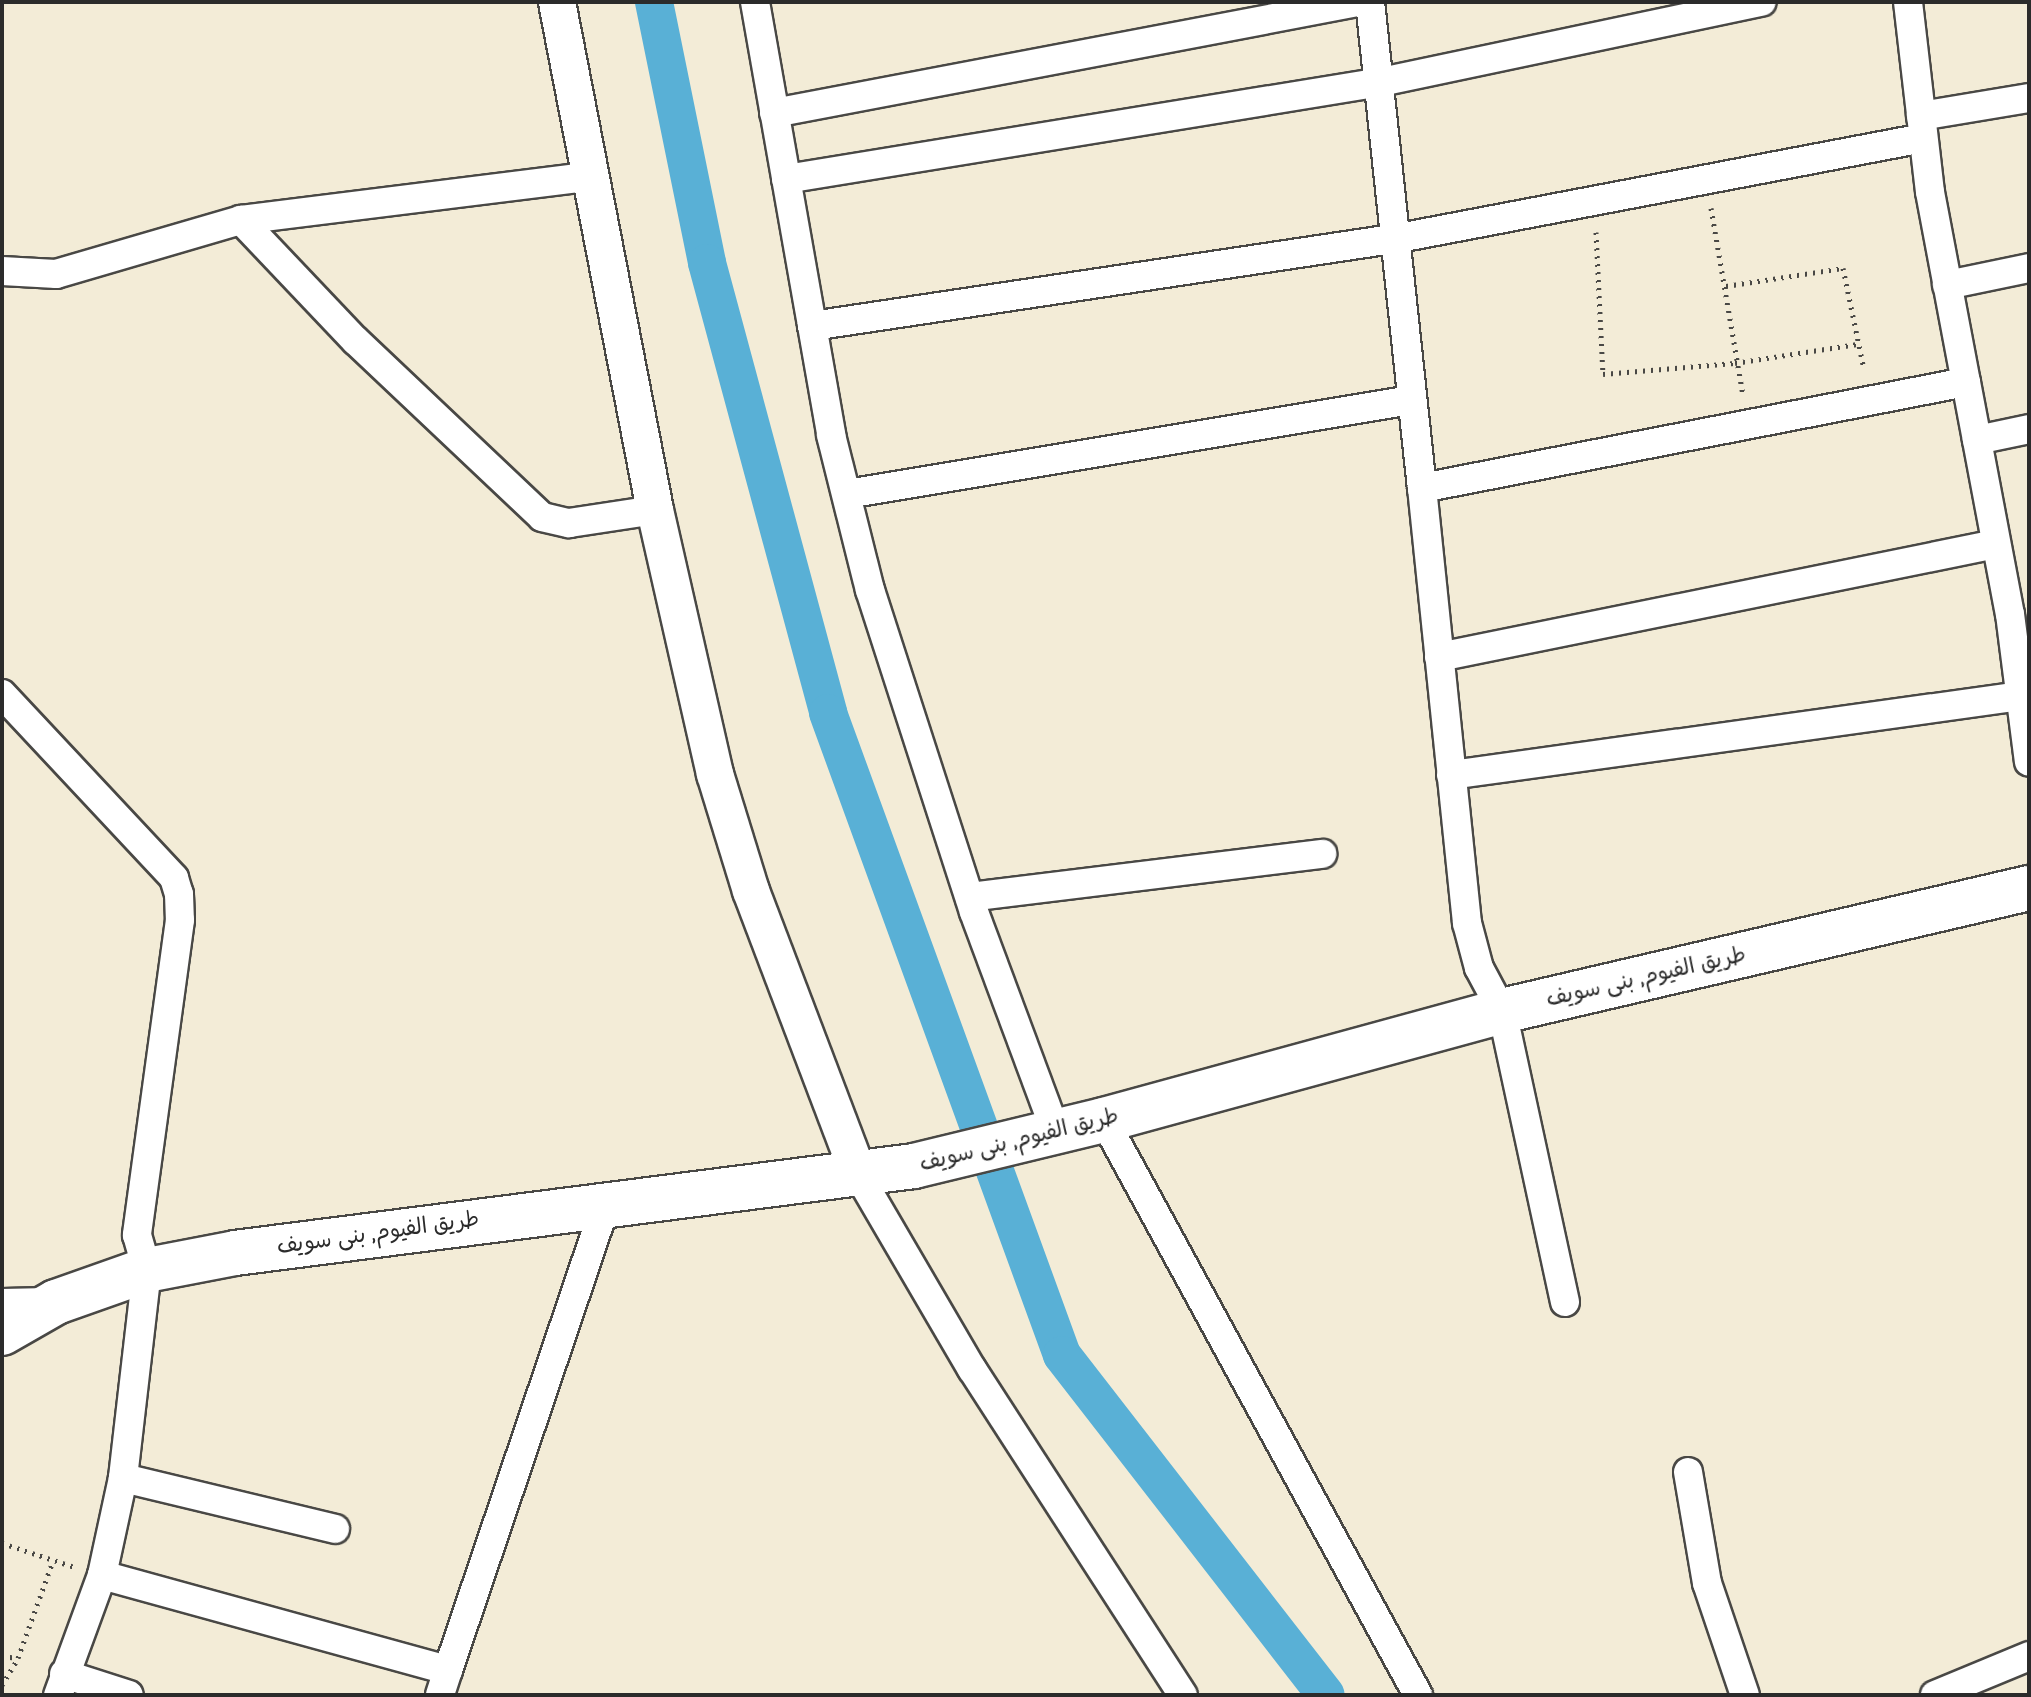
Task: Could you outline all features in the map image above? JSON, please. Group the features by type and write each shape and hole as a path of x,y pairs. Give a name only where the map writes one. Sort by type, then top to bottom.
{"highway":[{"name":"طريق الفيوم, بنى سويف","path":"2,1333 56,1302 147,1270 305,1242 606,1203 859,1176 914,1166 1104,1120 1502,1011 2029,888"}],"street":[{"path":"557,2 655,510 732,834 859,1176 972,1369 1183,1695"},
{"path":"755,2 812,326 870,590 1048,1134"},
{"path":"774,113 1358,2"},
{"path":"1370,2 1399,238 1411,400 1471,946 1502,1011 1565,1302"},
{"path":"786,179 1381,82 1762,2"},
{"path":"1908,2 1922,127 1947,285 1996,544 2019,612 2020,696 2029,762"},
{"path":"812,326 1399,238 1594,202 1706,181 2029,98"},
{"path":"2,271 56,274 241,220 592,176"},
{"path":"241,220 355,340 542,517 569,523 655,510"},
{"path":"1947,285 2029,268"},
{"path":"1422,488 1966,382"},
{"path":"847,494 1411,400"},
{"path":"1977,440 2029,429"},
{"path":"1439,657 1996,544"},
{"path":"2,694 174,878 179,894 180,920 137,1235 147,1270 123,1478 102,1575 61,1685 129,1695"},
{"path":"1451,775 2020,696"},
{"path":"970,897 1322,854"},
{"path":"1104,1120 1418,1695"},
{"path":"102,1575 444,1682 606,1203"},
{"path":"2,1303 56,1302"},
{"path":"1688,1472 1707,1583 1745,1695"},
{"path":"123,1478 335,1529"},
{"path":"1935,1695 1973,1688 2029,1656"}],"path":[{"path":"1706,181 1726,286 1735,363"},
{"path":"1594,202 1603,374 1735,363 1858,344 1843,268 1726,286"},
{"path":"2,1543 53,1561 18,1658 2,1685"},
{"path":"2,1656 18,1658"}],"waterway":[{"path":"654,2 707,263 828,713 1062,1355 1326,1695"}]}
